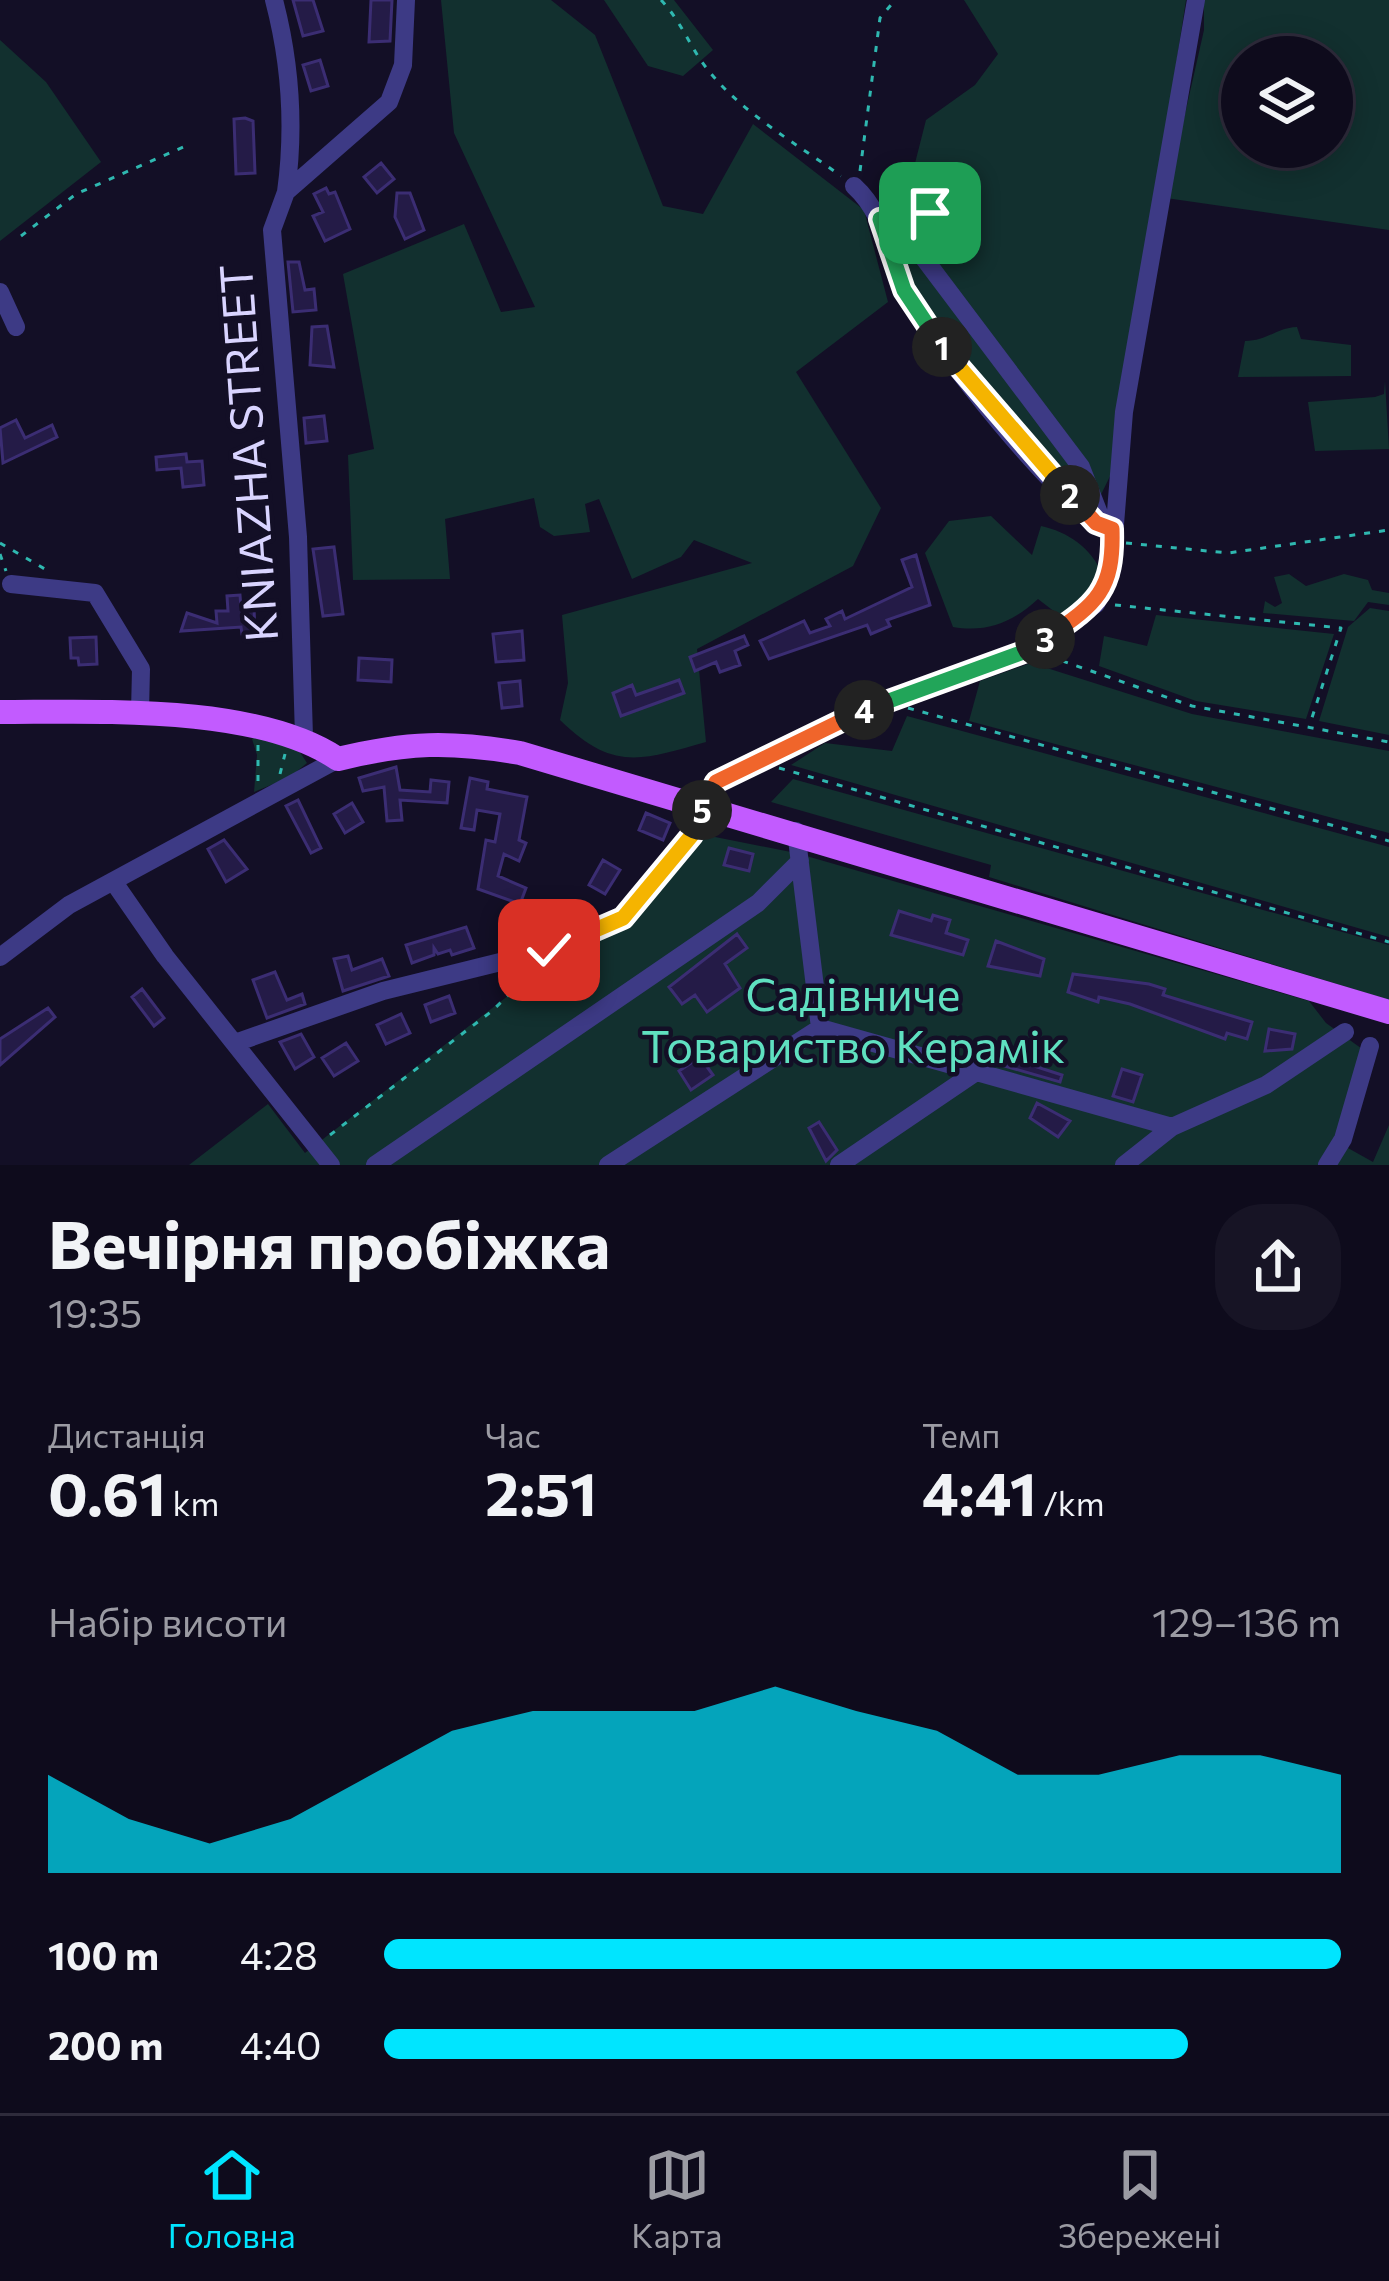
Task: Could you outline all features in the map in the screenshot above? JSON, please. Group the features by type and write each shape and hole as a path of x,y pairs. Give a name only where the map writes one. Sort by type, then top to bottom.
{"main road":[{"path":"0,712 140,712 294,735 338,759 394,745 442,741 520,753 796,831 1389,1012"}],"street":[{"name":"KNIAZHA STREET","path":"274,0 289,61 294,132 286,192 272,230 298,537 294,735"},
{"path":"286,192 389,102 403,65 406,0"},
{"path":"235,1043 382,991 549,950 623,918 692,835 716,782 883,701 1029,650 1096,604 1111,574 1110,532 1151,238 1196,0"},
{"path":"854,186 880,219 904,290 939,344 1038,462 1110,532"},
{"path":"923,257 1081,467 1110,532"},
{"path":"0,292 16,327"},
{"path":"11,584 95,593 141,669 140,712"},
{"path":"0,957 69,905 338,759"},
{"path":"796,831 820,1028"},
{"path":"375,1165 758,903 800,862"},
{"path":"113,881 331,1165"},
{"path":"608,1165 820,1028 1172,1127"},
{"path":"1124,1165 1172,1127 1266,1085 1345,1032"},
{"path":"1328,1165 1350,1119 1370,1046"},
{"path":"839,1165 976,1072"}],"path":[{"path":"661,0 682,22 705,68 742,106 854,186 866,151 880,18 896,0"},
{"path":"21,236 76,194 188,145"},
{"path":"880,219 915,212 957,216"},
{"path":"1110,532 1228,553 1389,530"},
{"path":"0,543 61,577"},
{"path":"1096,604 1341,628 1309,727"},
{"path":"1029,650 1192,706 1389,742"},
{"path":"883,701 1389,841"},
{"path":"248,728 261,752 257,793"},
{"path":"278,782 294,735"},
{"path":"766,754 778,768 1389,942"},
{"path":"314,1147 492,1012 522,985 549,950"}],"green space":[{"path":"441,0 551,0 595,35 663,206 703,214 753,124 864,210 888,302 796,372 881,508 853,566 697,649 706,742 629,757 613,755 579,737 560,720 568,683 562,615 752,563 694,540 681,557 632,579 599,499 585,504 590,532 554,536 540,527 534,498 445,519 450,579 353,580 348,455 374,449 343,274 464,224 501,312 535,307 454,133"},
{"path":"604,0 674,0 713,50 683,76 648,66"},
{"path":"964,0 1186,0 1114,468 1092,513 1003,416 907,286 896,238 926,120 975,85 998,54"},
{"path":"1204,0 1389,0 1389,230 1166,198 1204,30"},
{"path":"0,40 46,82 101,162 0,241"},
{"path":"1297,327 1301,339 1351,345 1351,376 1238,377 1245,341"},
{"path":"1385,381 1389,449 1315,451 1308,402 1375,397 1384,394"},
{"path":"991,516 1032,555 1041,526 1085,548 1102,573 1082,608 1064,619 1038,599 999,624 953,627 925,553 949,521"},
{"path":"1289,574 1306,586 1344,574 1368,580 1372,590 1389,593 1389,605 1368,602 1354,621 1263,613 1265,601 1275,607 1282,603 1274,577"},
{"path":"1370,608 1389,611 1389,735 1319,721 1348,627"},
{"path":"1156,615 1334,634 1306,719 1196,701 1099,666 1104,636 1147,646"},
{"path":"1031,663 1192,714 1389,751 1389,833 969,721 980,681"},
{"path":"907,716 1389,847 1389,937 791,765 825,743 892,751"},
{"path":"258,735 296,746 307,763 290,777 254,792 257,755 252,739"},
{"path":"793,779 1389,945 1389,1000 989,877 991,865 771,802"},
{"name":"Садівниче Товариство Керамік","path":"705,835 796,853 1309,1001 1326,1023 1365,1051 1339,1143 1373,1162 1389,1125 1389,1165 189,1165 268,1104 305,1153 562,954 623,925"}],"building":[{"path":"293,0 313,0 323,31 303,36"},
{"path":"371,0 392,0 390,41 369,42"},
{"path":"320,60 328,86 311,91 303,65"},
{"path":"234,119 253,121 255,173 236,174"},
{"path":"381,163 394,179 377,193 364,177"},
{"path":"326,188 329,194 335,192 350,229 325,241 313,216 323,212 314,194"},
{"path":"397,193 410,193 424,230 405,239 395,217"},
{"path":"288,262 299,262 305,290 314,289 316,310 293,312"},
{"path":"327,326 334,367 310,365 312,327"},
{"path":"324,416 327,441 306,443 304,418"},
{"path":"16,420 25,438 52,425 57,437 3,463 0,428"},
{"path":"186,454 187,462 202,461 204,485 183,487 181,468 157,470 156,457"},
{"path":"334,547 343,614 323,616 313,549"},
{"path":"916,555 930,605 887,620 890,626 871,634 867,625 769,659 760,641 804,621 810,633 830,626 826,619 842,611 845,619 912,587 902,560"},
{"path":"240,595 241,608 254,608 255,633 242,634 241,627 181,631 187,613 217,623 216,611 228,611 227,596"},
{"path":"522,631 524,660 496,662 493,634"},
{"path":"744,636 748,645 735,651 740,665 720,672 716,662 695,671 690,657"},
{"path":"96,637 97,664 79,665 78,658 71,658 70,638"},
{"path":"359,658 392,660 391,682 358,680"},
{"path":"679,680 684,693 621,716 613,693 632,685 636,695"},
{"path":"520,681 522,706 502,708 499,683"},
{"path":"396,767 400,790 430,792 431,780 449,782 447,803 400,800 402,820 387,821 384,787 363,791 359,778"},
{"path":"470,778 488,782 487,789 527,797 519,840 526,843 519,861 504,854 498,876 526,888 520,904 478,889 486,840 495,842 500,814 477,810 474,830 461,828"},
{"path":"298,800 321,848 311,853 286,806"},
{"path":"352,803 363,822 345,833 334,814"},
{"path":"646,813 670,823 663,840 639,830"},
{"path":"224,840 247,869 226,882 208,849"},
{"path":"729,848 753,854 749,871 724,865"},
{"path":"603,860 620,870 605,894 589,885"},
{"path":"899,911 931,921 933,915 950,920 946,933 968,940 963,955 891,935"},
{"path":"466,927 474,948 452,955 450,950 438,954 434,948 434,955 412,963 406,945"},
{"path":"737,934 747,948 725,964 740,988 707,1012 695,995 682,1004 669,987"},
{"path":"996,941 1044,959 1040,976 988,966"},
{"path":"348,956 352,970 382,959 389,976 343,991 334,959"},
{"path":"275,972 287,1000 302,994 305,1004 267,1018 253,980"},
{"path":"1073,974 1165,989 1163,995 1252,1022 1247,1039 1227,1033 1225,1039 1130,1004 1099,997 1098,1002 1068,992"},
{"path":"142,989 164,1018 154,1026 132,997"},
{"path":"449,996 455,1013 431,1022 425,1005"},
{"path":"48,1008 55,1017 0,1065 0,1039"},
{"path":"401,1014 410,1033 386,1044 377,1025"},
{"path":"1269,1029 1295,1034 1292,1049 1265,1051"},
{"path":"301,1034 314,1057 295,1069 280,1042"},
{"path":"346,1043 358,1061 334,1076 322,1058"},
{"path":"994,1053 1062,1075 1060,1082 991,1062"},
{"path":"700,1057 713,1075 691,1090 679,1071"},
{"path":"1122,1069 1142,1075 1133,1102 1113,1096"},
{"path":"1037,1103 1070,1121 1058,1137 1030,1118"},
{"path":"819,1122 837,1150 826,1161 809,1128"}],"route":[{"path":"549,950 623,918 692,835 716,782 883,701 1029,650 1096,604 1111,574 1112,529 1096,523 993,412 904,290 880,219 930,213"}]}
